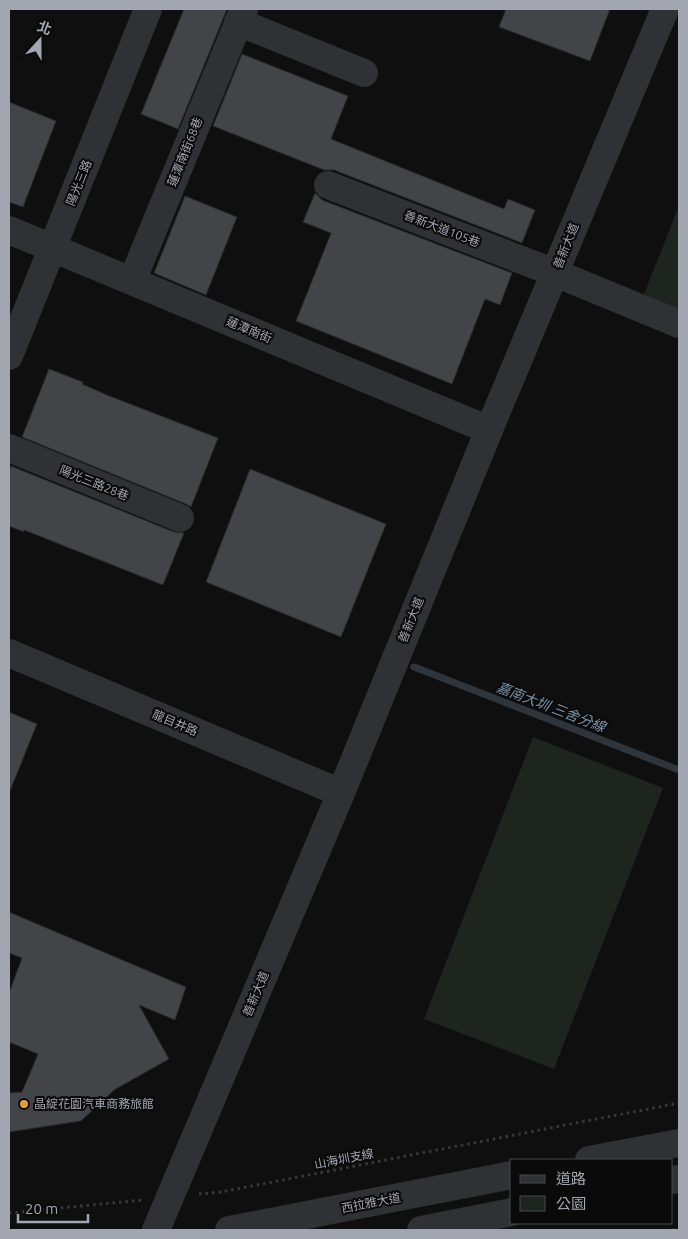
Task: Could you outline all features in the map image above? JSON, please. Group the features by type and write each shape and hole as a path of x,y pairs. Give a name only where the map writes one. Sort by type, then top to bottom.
{"street":[{"name":"陽光三路","path":"9,356 148,9"},
{"name":"善新大道","path":"156,1230 341,793 489,430 665,9"},
{"name":"蓮潭南街68巷","path":"132,281 241,16 364,73"},
{"name":"善新大道105巷","path":"328,185 555,273 679,324"},
{"name":"蓮潭南街","path":"9,230 489,430"},
{"name":"陽光三路28巷","path":"9,448 180,518"},
{"name":"龍目井路","path":"9,653 341,793"},
{"path":"594,1159 679,1143"},
{"name":"西拉雅大道","path":"230,1230 510,1175"},
{"path":"420,1230 506,1218"}],"path":[{"name":"山海圳支線","path":"9,1214 222,1192 679,1103"},
{"path":"672,1230 679,1229"}],"green space":[{"path":"679,206 679,320 640,304"},
{"path":"533,737 663,788 554,1069 424,1019"}],"building":[{"path":"184,9 227,9 178,129 141,114"},
{"path":"506,9 610,9 590,61 499,27"},
{"path":"242,54 348,96 331,139 504,209 508,199 535,210 522,243 334,170 324,170 213,126"},
{"path":"9,102 56,121 23,207 9,202"},
{"path":"315,193 322,200 512,273 500,305 485,299 452,384 296,321 331,233 303,222"},
{"path":"185,196 237,217 206,295 154,273"},
{"path":"49,369 83,382 82,384 107,395 218,438 191,507 22,437"},
{"path":"11,466 174,532 184,533 163,585 24,530 24,532 9,526 9,471"},
{"path":"250,469 386,524 341,637 206,582"},
{"path":"9,712 37,724 10,791 9,790"},
{"path":"9,912 186,987 175,1020 139,1005 169,1059 114,1090 81,1121 9,1132 9,1093 22,1092 38,1054 9,1042 9,993 22,958 9,953"}],"waterway":[{"name":"嘉南大圳 三舍分線","path":"414,667 679,770"}],"place":[{"name":"晶綻花園汽車商務旅館","path":"24,1104"}]}
